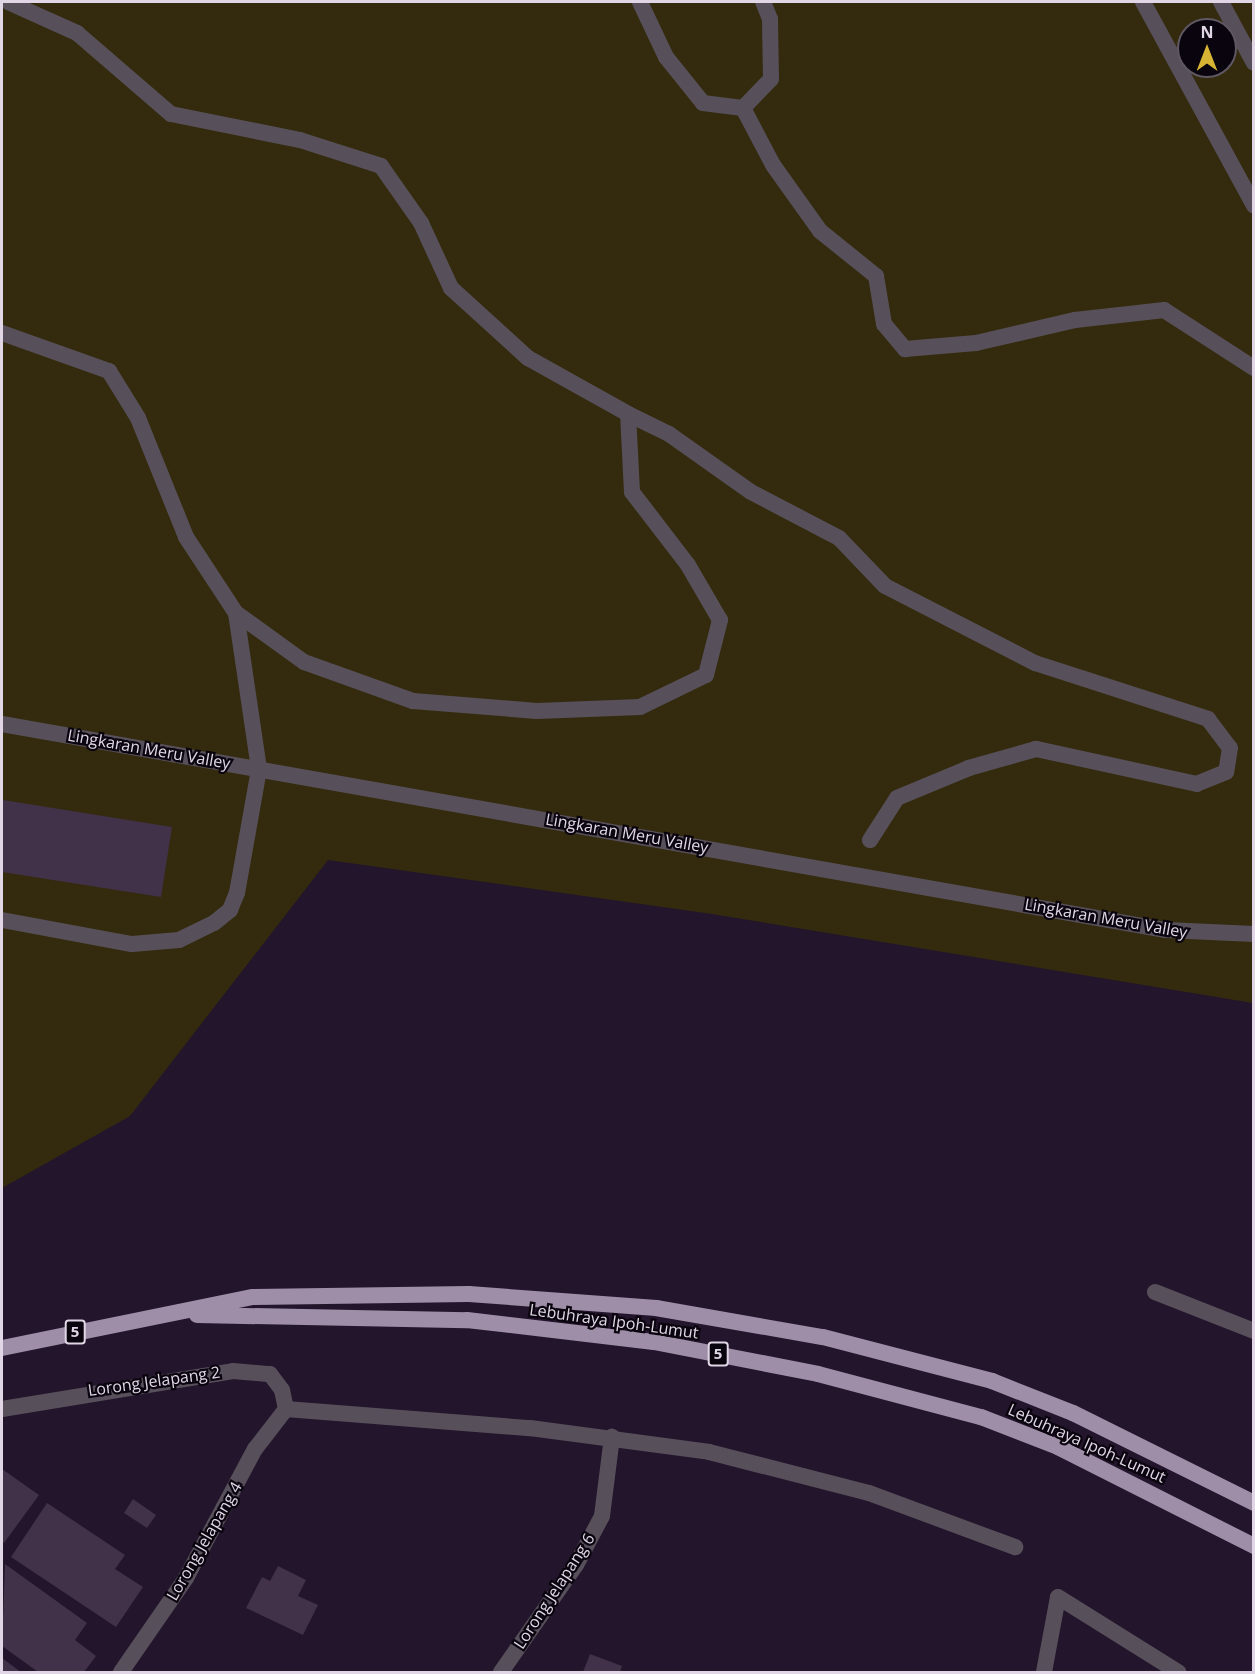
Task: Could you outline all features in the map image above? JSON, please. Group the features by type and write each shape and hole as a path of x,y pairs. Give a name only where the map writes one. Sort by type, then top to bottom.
{"highway":[{"name":"Lebuhraya Ipoh-Lumut","path":"2,1348 148,1316 253,1297 347,1292 574,1300 738,1319 992,1381 1083,1417 1254,1503"},
{"name":"Lebuhraya Ipoh-Lumut","path":"148,1316 467,1320 742,1358 981,1417 1136,1482 1254,1546"}],"street":[{"path":"8,2 77,33 171,114 300,140 381,166 421,223 451,288 528,358 628,414 669,434 751,492 839,538 885,586 1035,663 1208,719 1230,748 1226,772 1197,784 1036,749 969,768 897,798 870,840"},
{"path":"640,2 666,57 703,104 743,108"},
{"path":"743,108 771,79 770,19 763,2"},
{"path":"1143,2 1254,206"},
{"path":"1221,2 1254,63"},
{"path":"743,108 773,165 820,231 876,276 884,324 905,349 976,343 1075,320 1164,310 1254,368"},
{"path":"2,333 109,370 138,418 186,537 236,613 304,662 412,701 537,711 640,707 706,675 720,620 688,565 632,492 628,414"},
{"path":"2,920 132,944 179,940 214,923 230,910 237,893 259,769 236,613"},
{"name":"Lingkaran Meru Valley","path":"2,724 1166,930 1254,934"},
{"path":"1155,1292 1254,1331"},
{"name":"Lorong Jelapang 2","path":"2,1409 233,1371 270,1374 282,1390 286,1409"},
{"path":"286,1409 612,1437 786,1469 941,1517 1015,1547"},
{"name":"Lorong Jelapang 4","path":"121,1672 186,1578 255,1449 286,1409"},
{"name":"Lorong Jelapang 6","path":"501,1672 576,1564 602,1516 612,1437"},
{"path":"1044,1672 1058,1597 1178,1672"}],"shaded area":[{"path":"2,2 1253,2 1253,1003 712,914 328,860 130,1116 2,1188"}],"building":[{"path":"3,800 172,827 161,897 2,872"},
{"path":"2,1469 39,1495 4,1543 2,1541"},
{"path":"133,1499 156,1515 147,1528 124,1513"},
{"path":"47,1503 125,1555 115,1569 143,1587 116,1627 11,1557"},
{"path":"5,1564 87,1623 75,1640 96,1656 84,1672 38,1672 2,1646"},
{"path":"278,1566 306,1580 298,1596 318,1605 303,1635 246,1608 262,1577 270,1581"},
{"path":"590,1654 622,1666 620,1672 583,1672"},
{"path":"2,1658 21,1672 2,1672"}]}
